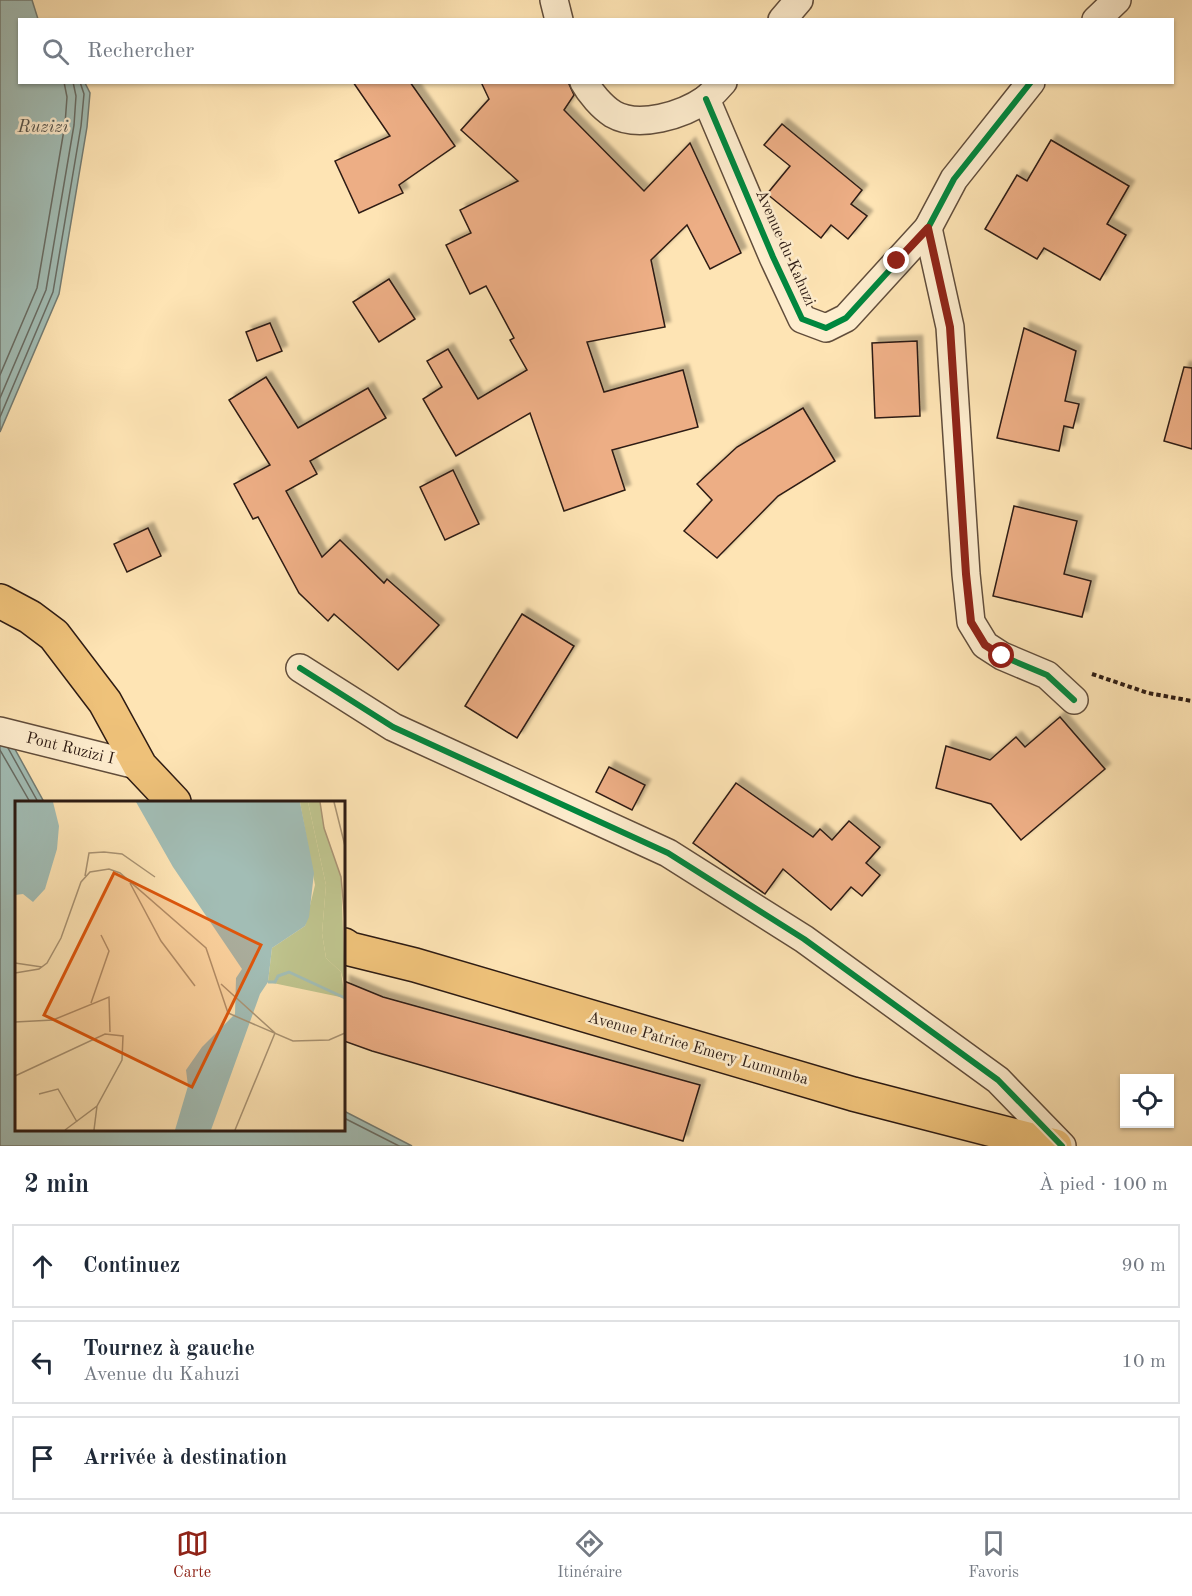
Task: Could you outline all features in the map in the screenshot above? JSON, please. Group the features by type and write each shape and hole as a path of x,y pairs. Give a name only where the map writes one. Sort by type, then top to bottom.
{"main road":[{"path":"0,601 30,617 54,635 105,702 140,766 173,801"},
{"name":"Avenue Patrice Emery Lumumba","path":"345,946 853,1094 1055,1146"}],"street":[{"path":"554,0 558,18"},
{"path":"784,18 799,0"},
{"path":"1098,18 1117,0"},
{"path":"586,84 613,114 638,121 675,113 715,91"},
{"name":"Avenue du Kahuzi","path":"715,91 773,257 802,319 826,328 846,318 928,228 954,179 1029,84"},
{"path":"928,228 950,327 971,622 985,645 1002,656 1047,675 1074,700"},
{"path":"300,668 393,727 668,854 784,926 998,1080 1062,1146"},
{"name":"Pont Ruzizi I","path":"0,731 140,766"}],"path":[{"path":"1047,675 1075,669 1148,693 1192,701"}],"water":[{"name":"Ruzizi","path":"0,0 32,0 38,18 18,18 18,84 86,84 90,93 87,127 59,294 0,432"},
{"path":"0,722 43,801 15,801 15,1131 345,1131 345,1112 412,1146 0,1146"}],"building":[{"path":"354,84 411,84 455,146 399,185 403,193 359,213 335,161 390,136"},
{"path":"482,84 569,84 574,95 564,110 644,191 690,143 741,253 710,269 687,225 651,260 665,327 587,342 604,392 683,370 698,427 612,450 625,490 564,511 530,413 456,456 423,399 442,387 427,361 448,349 478,399 527,370 510,340 514,338 486,286 470,294 446,245 471,233 460,210 518,181 461,130 489,99"},
{"path":"782,124 862,190 851,204 867,216 848,239 831,225 821,238 767,194 790,166 764,145"},
{"path":"1051,140 1129,186 1107,224 1126,235 1100,280 1044,248 1037,259 985,229 1017,175 1027,181"},
{"path":"389,279 415,319 379,342 353,302"},
{"path":"270,323 282,351 257,361 246,332"},
{"path":"1024,328 1076,351 1065,401 1079,404 1073,428 1064,426 1059,451 997,438"},
{"path":"917,341 920,416 875,418 872,343"},
{"path":"1184,367 1192,368 1192,449 1164,441"},
{"path":"266,377 298,428 368,388 386,418 310,461 317,474 286,491 322,557 340,540 384,583 387,579 439,625 398,670 334,614 328,621 299,593 258,517 253,519 234,484 270,465 229,400"},
{"path":"803,408 835,461 778,496 717,558 684,531 712,500 697,484 737,447"},
{"path":"453,470 479,524 445,540 420,487"},
{"path":"1014,506 1077,521 1064,574 1091,581 1082,617 993,596"},
{"path":"148,528 161,556 127,572 114,544"},
{"path":"522,614 574,646 517,738 465,706"},
{"path":"1060,717 1105,769 1021,840 991,804 936,788 946,746 990,760 1016,737 1025,747"},
{"path":"609,767 645,785 632,810 596,792"},
{"path":"736,783 813,837 820,829 832,840 849,821 880,847 866,863 880,875 862,896 851,887 831,910 783,869 765,894 693,843"},
{"path":"345,981 383,997 700,1085 683,1141 345,1041"}],"cycle path":[{"path":"706,99 802,319 826,328 846,318 928,228 954,179 1029,84"},
{"path":"928,228 950,327 971,622 985,645 1002,656 1047,675 1074,700"},
{"path":"300,668 393,727 668,853 804,939 998,1080 1062,1146"}],"route":[{"path":"897,261 928,228 950,327 971,622 985,645 1002,656"}]}
